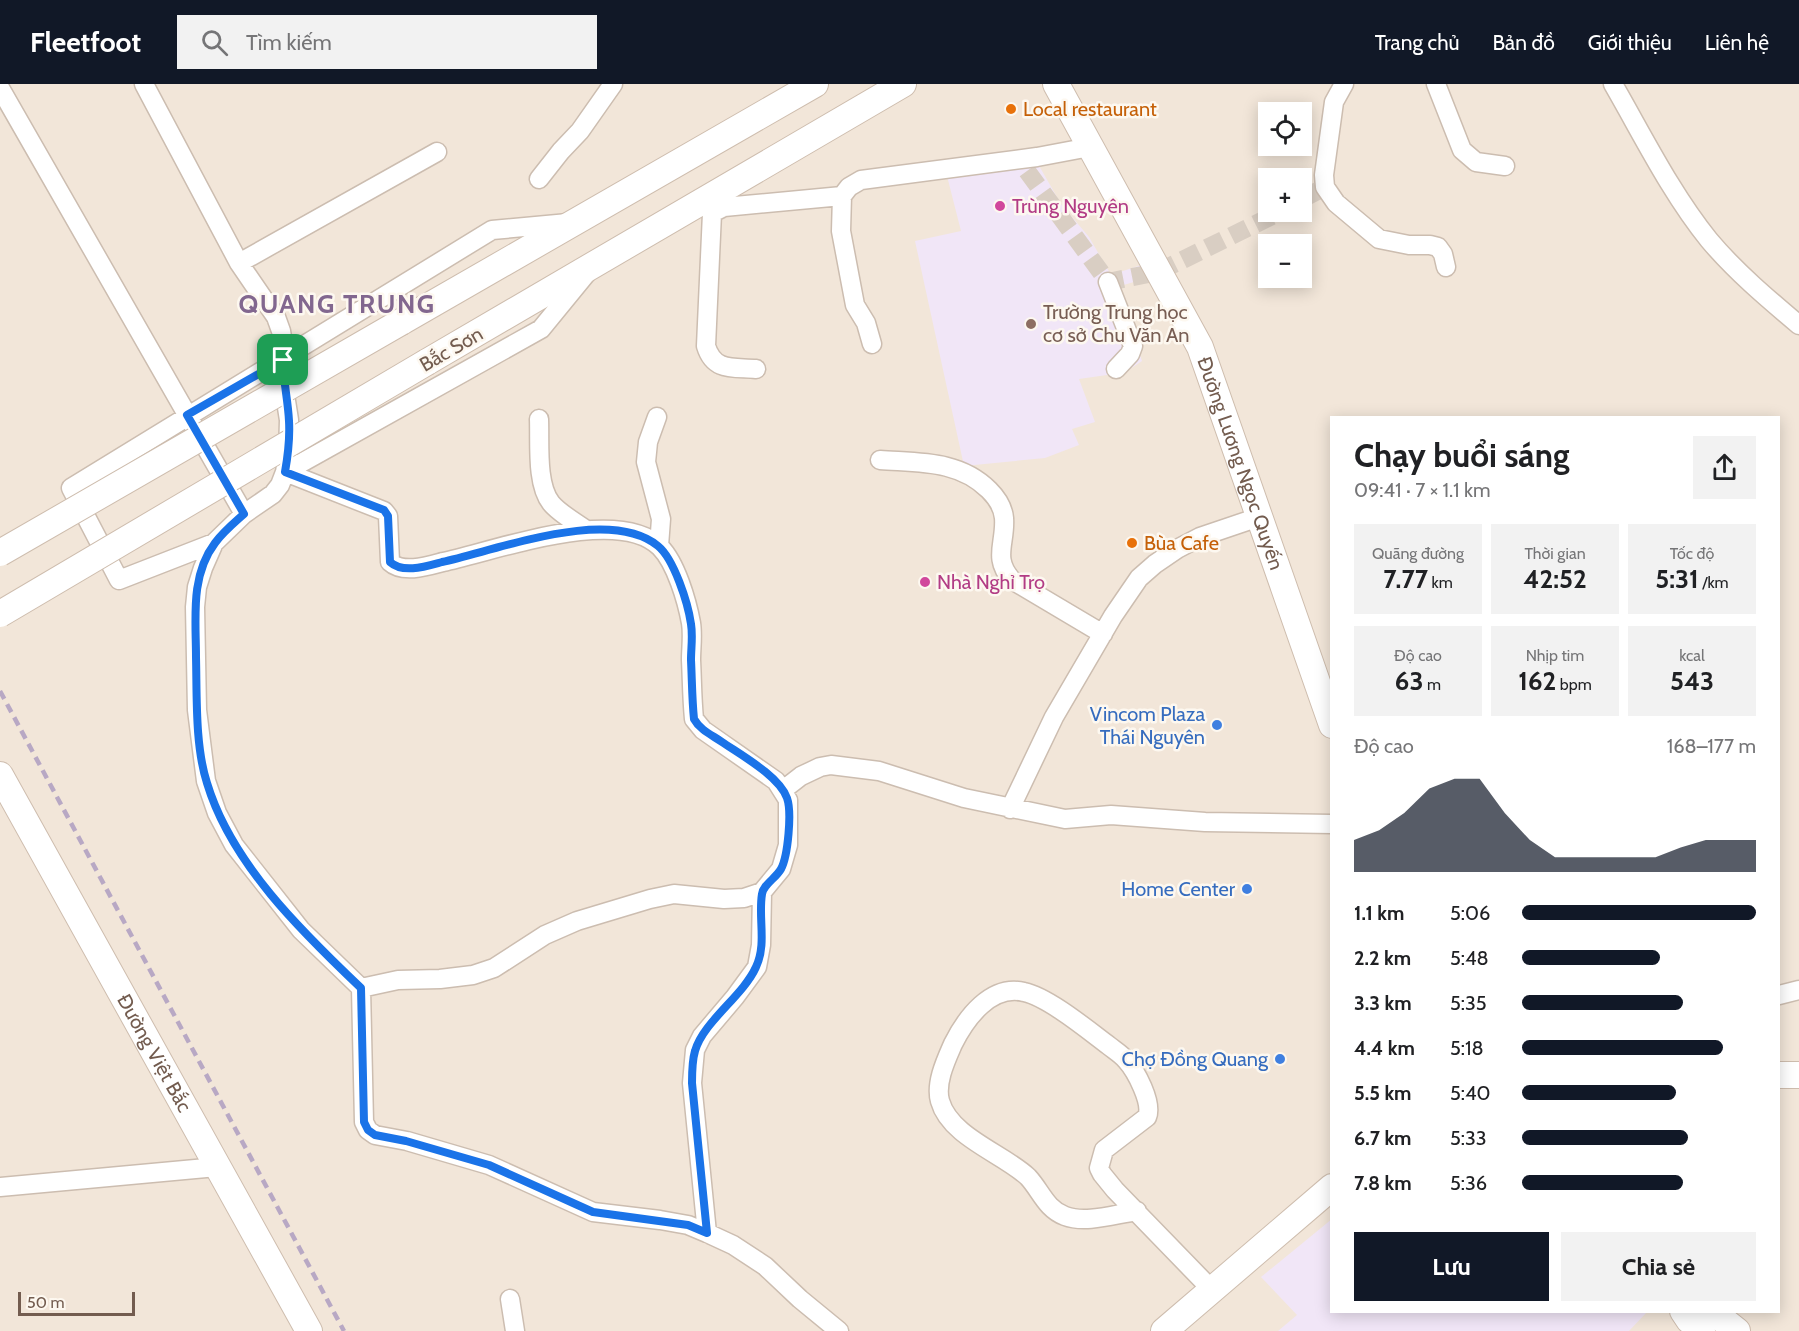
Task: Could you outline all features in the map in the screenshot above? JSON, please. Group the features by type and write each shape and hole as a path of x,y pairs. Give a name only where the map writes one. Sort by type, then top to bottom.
{"main road":[{"path":"0,553 814,84"},
{"name":"Bắc Sơn","path":"0,614 903,84"},
{"name":"Đường Lương Ngọc Quyến","path":"1056,84 1200,347 1330,719"},
{"name":"Đường Việt Bắc","path":"0,775 309,1331"},
{"path":"1780,1075 1799,1075"},
{"path":"1164,1331 1330,1189"},
{"path":"1684,1313 1702,1331"},
{"path":"1714,1313 1737,1331"}],"street":[{"path":"144,84 239,263 276,317 281,331 283,360 283,382 289,420 288,454 285,472 280,485 273,494 244,514 214,543 119,580 71,488 187,415 283,360 492,230 573,223"},
{"path":"539,179 580,131 613,84"},
{"path":"1344,84 1334,102 1324,175 1325,186 1336,203 1379,239 1438,248 1443,254 1446,267"},
{"path":"1436,84 1462,150 1476,162 1505,166"},
{"path":"1613,84 1672,186 1707,238 1720,253 1799,325"},
{"path":"0,88 244,514"},
{"path":"872,344 866,323 855,305 841,231 842,196 849,186 861,180 1037,157 1090,147"},
{"path":"239,263 436,152"},
{"path":"756,369 720,366 709,356 706,346 712,213 724,207 842,196"},
{"path":"285,472 541,329 594,265"},
{"path":"1108,282 1133,346 1130,354 1116,369"},
{"path":"657,417 648,442 646,462 661,519 659,546"},
{"path":"539,419 541,472 546,494 552,504 585,530"},
{"path":"879,460 941,464 960,470 979,480 1001,505 1004,518 1000,560 1004,571 1012,580 1103,634"},
{"path":"285,472 384,510 388,516 390,562 401,568 423,567 547,536 585,530 621,530 643,537 659,546 668,558 688,604 692,626 694,719 703,730 761,769 783,790 788,800 788,845 781,869 762,892 744,898 724,899 674,894 650,899 577,921 556,930 494,968 473,975 398,980 361,988"},
{"path":"1010,809 1054,717 1139,578 1155,564 1200,537 1259,517"},
{"path":"214,543 200,577 195,608 197,710 206,782 217,813 234,845 301,930 361,988 364,1122 368,1130 375,1135 406,1141 489,1165 593,1212 688,1225 707,1233 733,1245 765,1266 839,1331"},
{"path":"783,790 801,776 820,767 831,765 879,771 964,798 1065,819 1111,815 1205,822 1330,824"},
{"path":"707,1233 692,1083 693,1057 702,1036 735,997 756,967 761,945 762,892"},
{"path":"1780,995 1799,990"},
{"path":"1137,1211 1086,1218 1067,1217 1053,1211 1026,1175 962,1132 945,1112 940,1101 939,1090 946,1059 957,1036 978,1007 992,996 1024,991 1045,1000 1126,1059 1139,1080 1149,1112 1147,1117 1104,1150 1100,1168 1102,1174 1213,1291"},
{"path":"0,1187 217,1167"},
{"path":"510,1299 515,1331"}],"shaded area":[{"path":"0,84 1799,84 1799,1331 0,1331"},
{"name":"Trường Trung học cơ sở Chu Văn An","path":"1038,164 1061,204 1089,237 1111,275 1141,265 1147,278 1117,287 1142,361 1130,369 1114,374 1079,379 1095,422 1072,429 1079,445 1045,458 964,466 915,241 961,231 947,176"},
{"path":"1330,1221 1330,1313 1646,1313 1629,1331 1278,1331 1297,1315 1261,1277"}],"tunnel":[{"path":"1027,171 1108,282 1158,272 1260,222"},
{"path":"1312,194 1325,187"}],"railway":[{"path":"0,691 344,1331"}],"place":[{"name":"Local restaurant","path":"1011,109"},
{"name":"Trùng Nguyên","path":"1000,206"},
{"name":"Trường Trung học cơ sở Chu Văn An","path":"1031,324"},
{"name":"Bùa Cafe","path":"1132,543"},
{"name":"Nhà Nghỉ Trọ","path":"925,582"},
{"name":"Vincom Plaza Thái Nguyên","path":"1217,725"},
{"name":"Home Center","path":"1247,889"},
{"name":"Chợ Đồng Quang","path":"1280,1059"}],"district":[{"name":"QUANG TRUNG","path":"337,304"}],"route":[{"path":"283,360 283,382 289,420 285,472 384,510 388,516 390,562 395,566 423,567 547,536 585,530 621,530 643,537 659,546 668,558 688,604 692,626 691,660 696,724 776,781 788,800 788,845 781,869 762,892 761,945 756,967 735,997 702,1036 695,1050 692,1065 707,1233 688,1225 593,1212 489,1165 406,1141 375,1135 368,1130 364,1122 361,988 301,930 234,845 217,813 206,782 197,710 195,608 197,587 214,543 244,514 187,415 283,360"}]}
